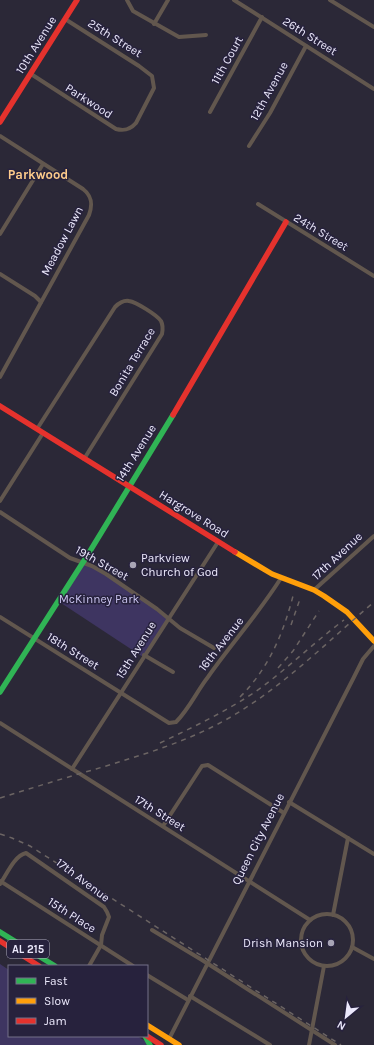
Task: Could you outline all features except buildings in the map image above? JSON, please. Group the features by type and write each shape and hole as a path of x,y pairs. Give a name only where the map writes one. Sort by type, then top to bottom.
{"main road":[{"name":"10th Avenue","path":"0,122 77,0"},
{"name":"14th Avenue","path":"0,692 83,562 201,369 286,222"},
{"name":"Hargrove Road","path":"0,406 272,574 314,590 347,612 374,640"},
{"name":"AL 215","path":"0,932 53,965"},
{"name":"AL 215","path":"0,941 37,965"},
{"path":"148,1026 178,1045"},
{"path":"148,1037 161,1045"},
{"name":"Queen City Avenue","path":"166,1045 169,1039"}],"street":[{"path":"127,0 133,11 179,37 206,35"},
{"path":"154,24 168,0"},
{"path":"330,0 374,27"},
{"name":"26th Street","path":"237,1 374,88"},
{"name":"11th Court","path":"210,112 262,17"},
{"name":"25th Street","path":"65,19 140,66 152,76"},
{"name":"12th Avenue","path":"249,146 270,113 306,46"},
{"name":"Parkwood","path":"30,74 110,126 121,130 127,130 136,123 154,88 152,76"},
{"name":"Meadow Lawn","path":"0,136 87,193 91,198 92,203 89,215 0,377"},
{"path":"0,234 43,164"},
{"name":"24th Street","path":"258,204 374,276"},
{"path":"0,274 35,296 41,302"},
{"name":"Bonita Terrace","path":"37,429 115,307 123,301 136,303 158,318 162,326 162,334 84,459"},
{"path":"0,502 43,433"},
{"name":"19th Street","path":"0,512 70,558 83,562 106,574 169,618 180,628 214,648"},
{"name":"17th Avenue","path":"314,590 374,536"},
{"name":"15th Avenue","path":"72,769 218,542"},
{"name":"16th Avenue","path":"176,722 184,714 208,676 256,614 281,578"},
{"name":"18th Street","path":"0,617 169,723 176,722"},
{"name":"Queen City Avenue","path":"169,1039 361,662 374,646"},
{"path":"144,655 173,672"},
{"name":"17th Street","path":"0,723 310,920"},
{"path":"163,826 202,766 208,765 284,813"},
{"path":"289,802 374,854"},
{"path":"333,915 348,838"},
{"name":"17th Avenue","path":"0,882 17,858 21,854 26,853 100,903 109,917 102,935 101,945 90,965"},
{"name":"15th Place","path":"0,882 132,965"},
{"path":"320,915 333,915 340,918 348,926 352,936 352,947 348,955 339,963 324,966 313,962 302,950 301,934 303,928 310,920 320,915"},
{"path":"152,930 335,1045"},
{"path":"352,947 374,959"},
{"path":"309,1045 324,966"},
{"path":"148,976 270,1045"}],"green space":[{"name":"McKinney Park","path":"83,562 92,566 169,618 143,657 58,601"},
{"path":"0,964 8,969 8,1037 139,1037 152,1045 0,1045"}],"railway":[{"path":"240,697 259,674 274,650 285,624 293,596"},
{"path":"291,625 300,599"},
{"path":"0,798 147,753 181,741 213,727 249,706 268,692 374,602"},
{"path":"278,668 293,651 319,611"},
{"path":"160,743 212,717 262,687 344,620"},
{"path":"0,834 30,846 341,1045"}],"traffic: fast":[{"path":"0,692 87,556 173,415"},
{"path":"0,932 53,965"},
{"path":"146,1037 150,1045"}],"traffic: slow":[{"path":"235,552 272,574 314,590 324,596 347,612 374,641"},
{"path":"148,1026 179,1045"}],"traffic: jam":[{"path":"0,122 77,0"},
{"path":"173,415 286,222"},
{"path":"0,406 235,552"},
{"path":"0,941 37,965"},
{"path":"148,1037 161,1045"}],"place":[{"name":"Parkview Church of God","path":"133,565"},
{"name":"Drish Mansion","path":"331,943"}],"district":[{"name":"Parkwood","path":"38,174"}]}
